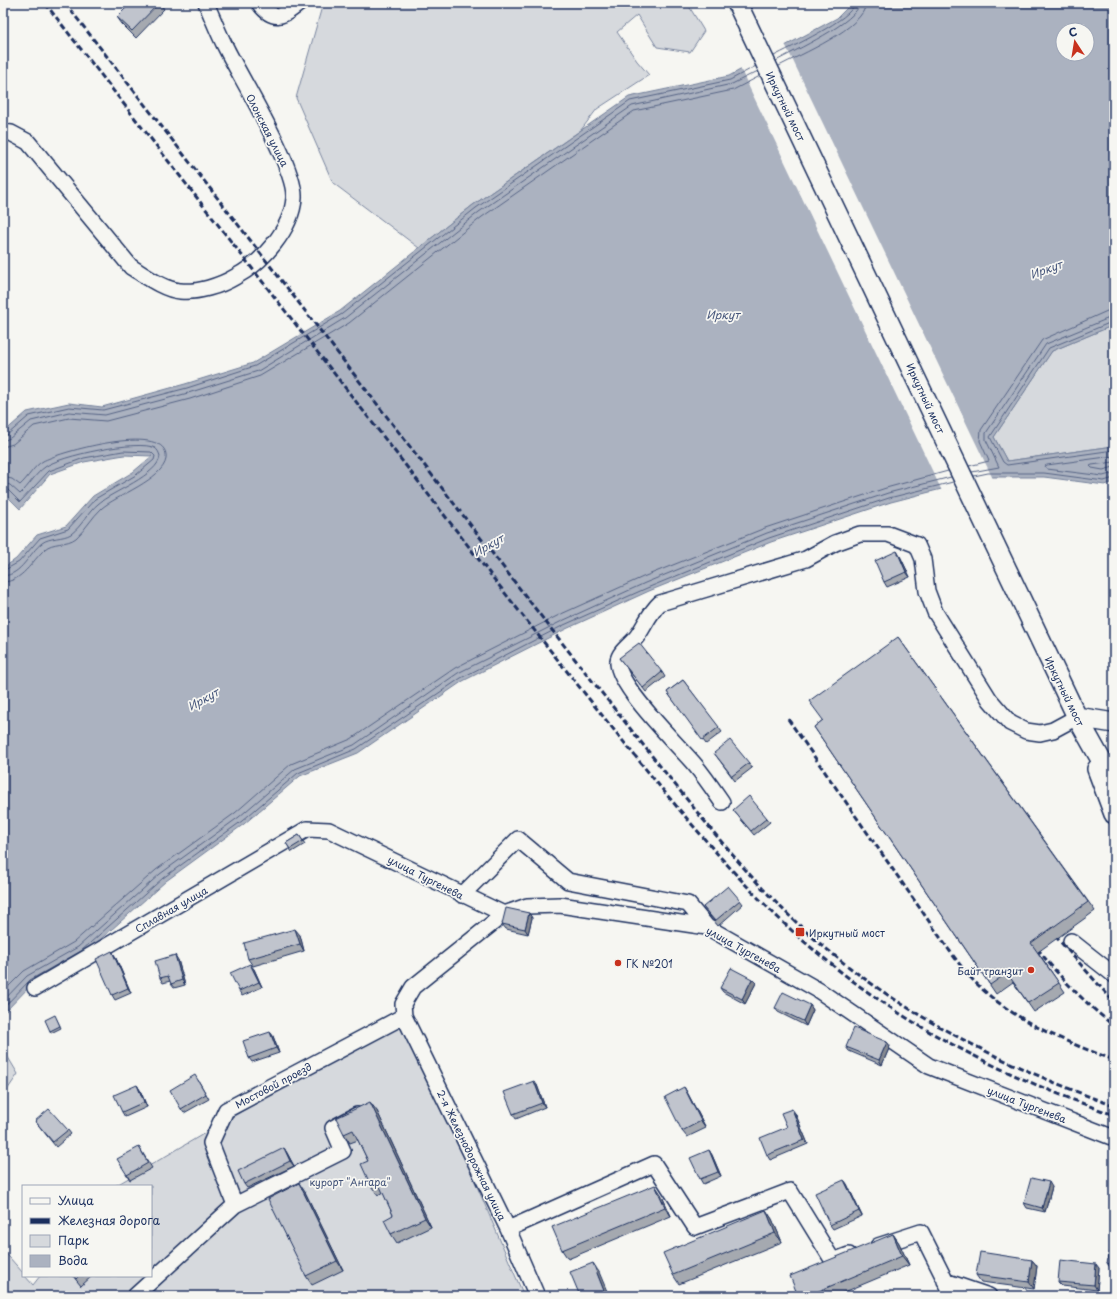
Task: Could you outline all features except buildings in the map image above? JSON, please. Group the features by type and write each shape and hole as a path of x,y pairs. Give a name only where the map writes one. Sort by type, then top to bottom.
{"main road":[{"name":"Иркутный мост","path":"739,8 1077,717 1114,783"},
{"path":"1077,717 1114,723"},
{"path":"1077,717 1114,814"}],"street":[{"name":"Олонская улица","path":"3,132 11,133 28,142 131,267 153,281 179,291 206,288 228,281 242,274 275,244 291,216 294,196 287,165 225,48 206,3"},
{"path":"259,3 265,12 279,16 285,14 300,3"},
{"path":"722,802 696,766 633,694 621,675 618,661 621,654 638,635 651,611 660,603 806,559 835,543 860,534 888,534 917,545 923,559 928,591 935,612 990,700 1010,723 1026,731 1040,732 1053,730 1077,717"},
{"name":"улица Тургенева","path":"307,829 329,830 504,914 527,906 560,905 707,927 818,990 929,1066 1114,1138"},
{"name":"Сплавная улица","path":"35,988 307,829"},
{"path":"462,895 518,839 568,881 688,904 707,927"},
{"path":"404,1016 403,1004 413,987 504,914"},
{"path":"1071,941 1114,975"},
{"name":"Мостовой проезд","path":"235,1205 211,1143 226,1110 404,1016"},
{"name":"2-я Железнодорожная улица","path":"404,1016 508,1229 538,1296"},
{"path":"135,1296 235,1205 343,1151 333,1128 372,1106"},
{"path":"508,1229 654,1164 694,1227 790,1191 833,1261 921,1232 953,1296"},
{"path":"945,1280 989,1296"}],"green space":[{"path":"323,3 687,3 704,31 690,52 657,47 637,15 617,32 637,61 649,75 597,109 581,130 473,205 419,248 333,183 296,98"},
{"path":"1114,325 1114,446 1007,461 994,437 1052,351"},
{"name":"курорт \"Ангара\"","path":"404,1016 524,1296 3,1296 3,1250 22,1272 22,1277 26,1277 33,1285 39,1277 152,1277 152,1185 117,1185"},
{"path":"3,1049 18,1074 3,1096"}],"water":[{"name":"Иркут","path":"852,3 1114,3 1114,325 1052,351 994,437 1007,461 1114,446 1114,482 1105,485 1044,477 988,477 891,502 771,542 649,591 566,629 463,681 358,753 300,776 244,824 166,881 83,955 33,983 3,1014 3,568 16,559 37,535 66,526 93,496 133,472 152,456 124,455 84,462 50,474 20,509 3,492 3,433 27,412 69,403 102,407 253,363 340,311 473,205 629,97 729,76 837,18"}],"pier":[{"path":"785,44 993,479 942,491 740,68"}],"railway":[{"path":"45,3 490,574 667,795 742,881 803,941 858,985 891,1008 926,1030 999,1068 1075,1101 1114,1115"},
{"path":"65,3 239,225 558,638 694,808 757,883 780,907 829,951 861,976 929,1021 1001,1059 1038,1076 1114,1106"},
{"path":"788,719 949,950 974,981 1009,1010 1042,1030 1114,1060"},
{"path":"1049,929 1114,1002"},
{"path":"1032,941 1070,986 1114,1026"}],"place":[{"name":"Иркутный мост","path":"800,932"},
{"name":"ГК №201","path":"618,963"},
{"name":"Байт транзит","path":"1031,970"}]}
